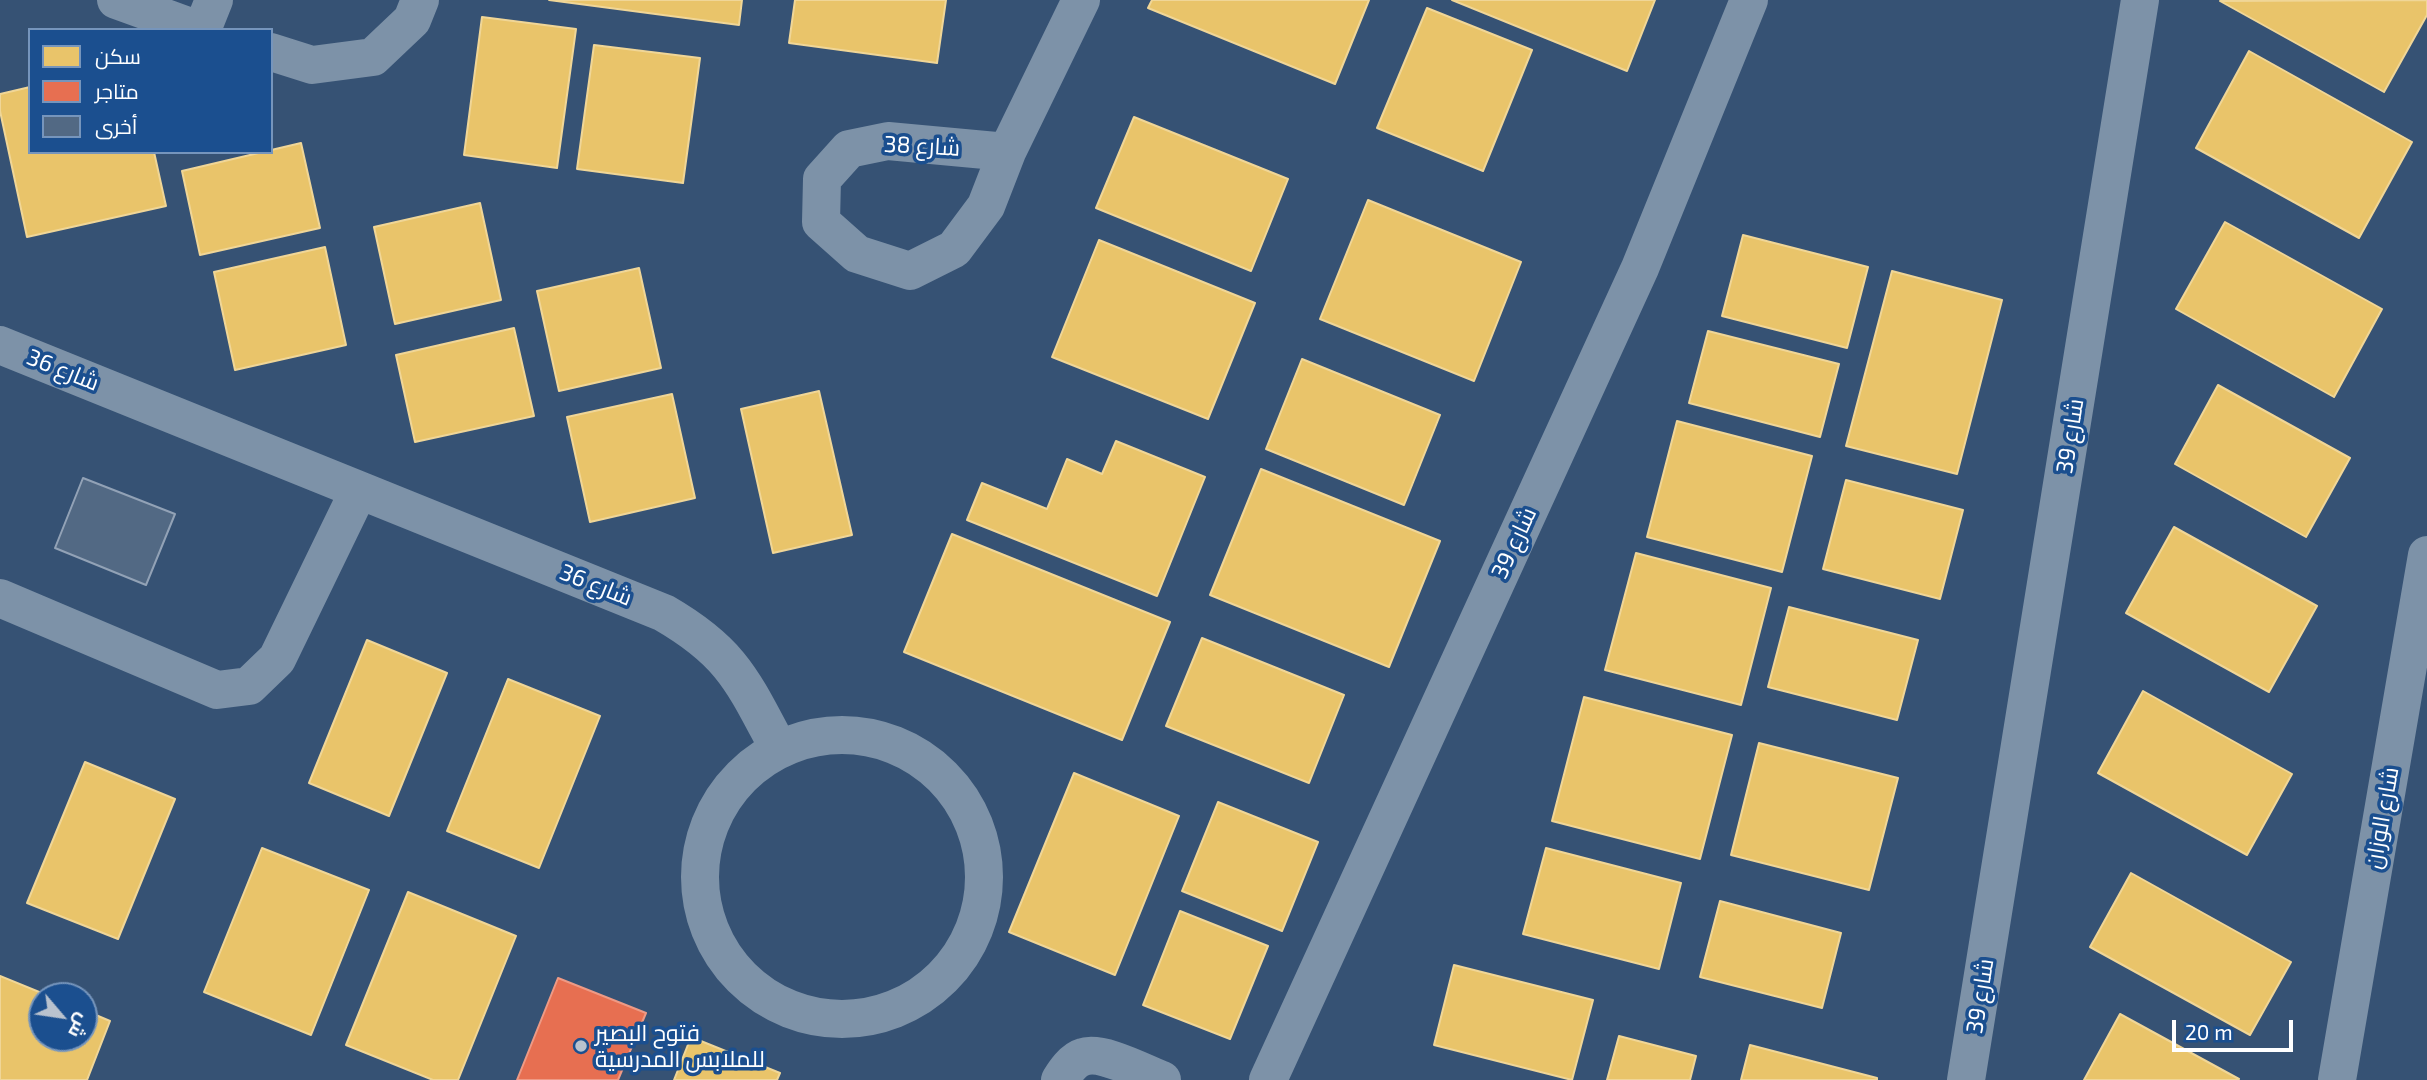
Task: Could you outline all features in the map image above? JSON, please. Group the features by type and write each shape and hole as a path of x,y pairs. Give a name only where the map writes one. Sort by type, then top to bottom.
{"street":[{"path":"116,0 195,28"},
{"path":"202,28 214,0"},
{"path":"273,53 312,65 373,57 412,20 420,0"},
{"name":"شارع 38","path":"1006,152 888,141 849,149 822,179 821,222 857,254 910,271 954,249 986,206 1006,152 1081,0"},
{"name":"شارع 39","path":"1268,1080 1640,268 1749,0"},
{"name":"شارع 39","path":"1966,1080 2140,0"},
{"name":"شارع 36","path":"0,345 636,601 691,629 736,669 779,749"},
{"path":"0,598 218,690 249,686 277,659 359,490"},
{"name":"شارع الوزان","path":"2337,1080 2427,555"},
{"path":"858,735 897,745 932,766 959,796 977,832 984,872 979,913 964,950 938,982 904,1005 866,1018 825,1019 786,1009 751,988 724,958 706,922 699,882 704,841 719,804 745,772 779,749 817,736 858,735"},
{"path":"1060,1080 1069,1067 1083,1056 1104,1057 1162,1080"}],"building: سكن":[{"path":"549,0 742,0 739,25"},
{"path":"795,0 946,0 937,63 789,43"},
{"path":"1152,0 1369,0 1335,84 1148,8"},
{"path":"1452,0 1655,0 1627,71"},
{"path":"2427,0 2427,15 2384,92 2220,1"},
{"path":"1427,8 1532,50 1483,171 1377,128"},
{"path":"482,17 576,29 557,168 464,155"},
{"path":"594,45 700,58 683,183 577,169"},
{"path":"2249,51 2412,142 2359,238 2196,148"},
{"path":"28,87 28,154 154,154 166,206 27,237 0,111 0,94"},
{"path":"1134,117 1288,179 1251,271 1096,208"},
{"path":"301,143 320,228 200,255 182,171 254,154 273,154 273,150"},
{"path":"1368,200 1521,262 1474,381 1320,319"},
{"path":"480,203 501,300 395,324 374,227"},
{"path":"2225,222 2382,309 2334,397 2176,309"},
{"path":"1743,235 1868,267 1847,348 1722,316"},
{"path":"1099,240 1255,303 1208,419 1052,357"},
{"path":"325,247 346,345 235,370 214,272"},
{"path":"639,268 661,368 559,391 537,291"},
{"path":"1892,271 2002,300 1957,474 1846,446"},
{"path":"514,328 534,416 415,442 396,355"},
{"path":"1708,331 1839,364 1820,437 1689,403"},
{"path":"1302,359 1440,415 1404,505 1266,449"},
{"path":"2218,385 2350,458 2306,537 2175,464"},
{"path":"819,391 852,535 773,553 741,409"},
{"path":"672,394 695,498 590,522 567,417"},
{"path":"1677,421 1812,456 1782,572 1647,537"},
{"path":"1116,441 1205,477 1157,596 967,520 982,483 1047,509 1067,459 1102,474"},
{"path":"1261,469 1440,541 1389,667 1210,595"},
{"path":"1846,480 1963,510 1940,599 1823,569"},
{"path":"2174,527 2317,606 2269,692 2126,613"},
{"path":"952,534 1170,622 1122,740 904,652"},
{"path":"1636,553 1771,588 1741,705 1605,670"},
{"path":"1789,607 1918,640 1897,720 1768,687"},
{"path":"1202,638 1344,695 1309,783 1166,726"},
{"path":"367,640 447,673 389,816 309,783"},
{"path":"508,679 600,716 539,868 447,831"},
{"path":"2143,691 2292,774 2247,855 2098,773"},
{"path":"1584,697 1732,735 1700,859 1552,821"},
{"path":"1759,743 1898,778 1869,890 1731,855"},
{"path":"85,762 175,799 118,939 27,903"},
{"path":"1074,773 1179,816 1115,975 1009,932"},
{"path":"1218,802 1318,842 1282,931 1182,891"},
{"path":"262,848 369,890 311,1035 204,992"},
{"path":"1546,848 1681,883 1659,969 1523,934"},
{"path":"2131,873 2291,962 2250,1035 2090,947"},
{"path":"408,892 516,936 458,1080 433,1080 346,1045"},
{"path":"1720,901 1841,933 1822,1008 1700,977"},
{"path":"1180,911 1268,946 1230,1039 1143,1005"},
{"path":"1454,965 1593,1000 1572,1080 1434,1045"},
{"path":"0,976 28,987 28,1052 98,1052 87,1080 0,1080"},
{"path":"2120,1014 2239,1079 2084,1080"},
{"path":"98,1016 110,1021 98,1052"},
{"path":"1619,1036 1696,1056 1690,1080 1607,1080"},
{"path":"691,1037 780,1073 777,1080 674,1080"},
{"path":"1750,1045 1877,1078 1877,1080 1741,1080"}],"building: متاجر":[{"name":"فتوح البصير للملابس المدرسية","path":"558,978 646,1013 618,1080 517,1080"}],"building: أخرى":[{"path":"83,478 175,514 146,585 55,548"}],"place":[{"name":"فتوح البصير للملابس المدرسية","path":"581,1046"}]}
